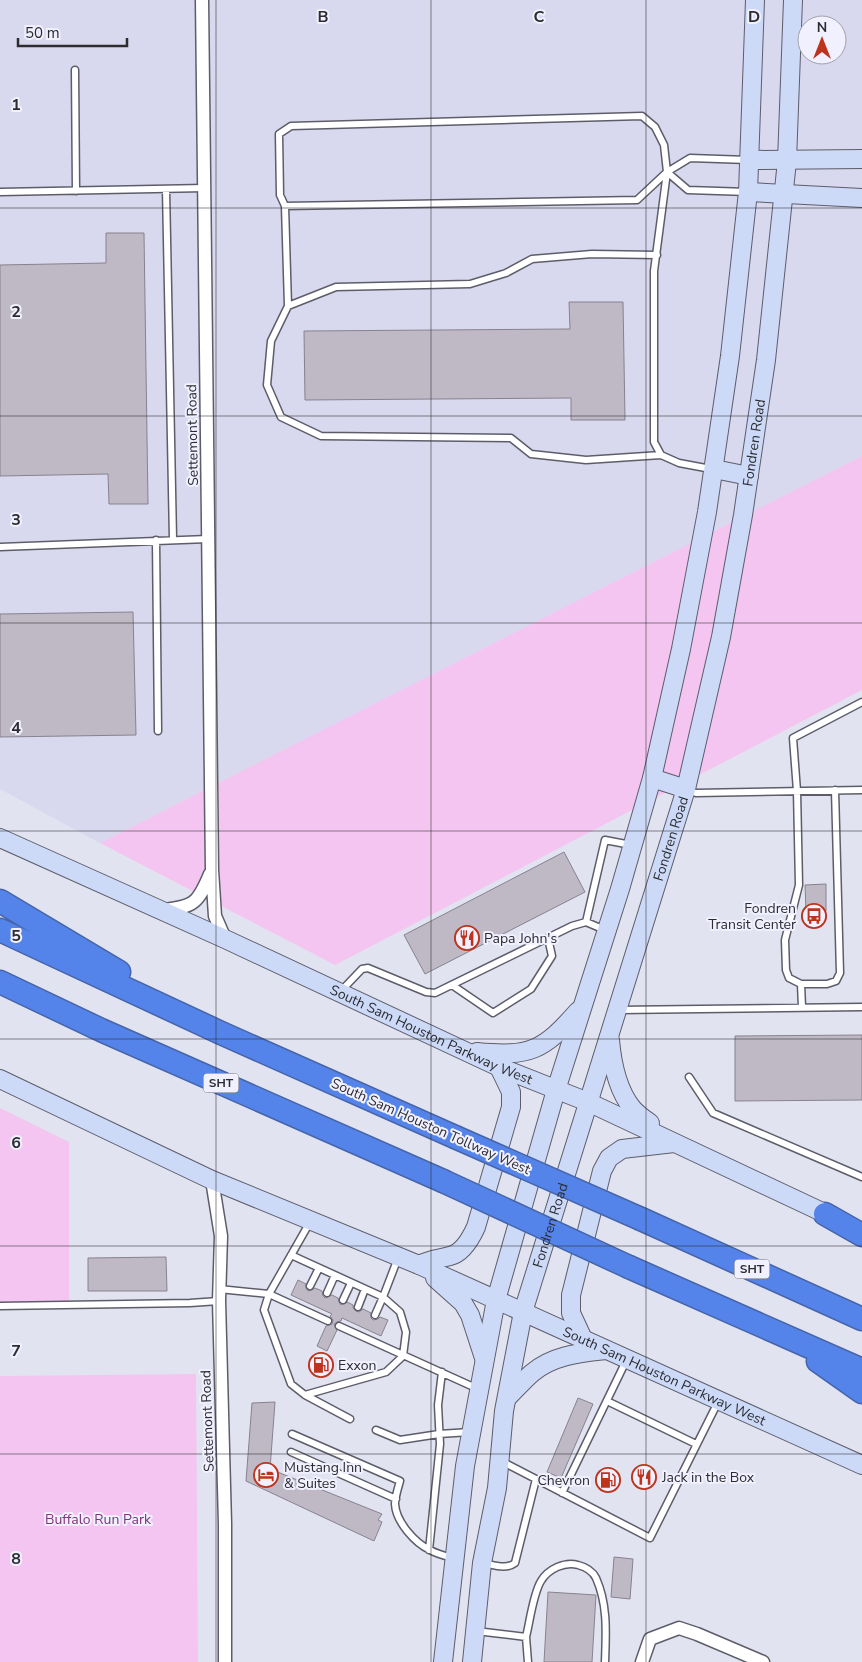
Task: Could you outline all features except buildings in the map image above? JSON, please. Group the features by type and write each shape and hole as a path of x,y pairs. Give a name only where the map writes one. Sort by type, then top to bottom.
{"highway":[{"path":"0,901 220,1033"},
{"name":"South Sam Houston Tollway West","path":"0,930 220,1033 862,1319"},
{"name":"SHT","path":"0,982 101,1030 443,1181 629,1267 862,1370"},
{"path":"825,1214 862,1235"},
{"path":"751,1320 799,1348 862,1392"}],"main road":[{"path":"443,1662 465,1466 496,1300 556,1090 607,931 652,778 681,649 707,512 730,356 748,192 755,0"},
{"name":"Fondren Road","path":"472,1662 482,1563 497,1488 507,1398 523,1312 686,789 721,636 749,476 766,360 787,161 793,0"},
{"path":"750,160 862,160"},
{"path":"748,192 862,198"},
{"path":"714,469 749,476"},
{"path":"652,778 686,789"},
{"name":"South Sam Houston Parkway West","path":"0,838 499,1067 588,1102 862,1230"},
{"path":"464,1050 500,1054 522,1053 533,1050 559,1033 583,1005"},
{"path":"610,1035 611,1054 615,1070 621,1089 632,1109 674,1143"},
{"path":"485,1360 470,1315 463,1303 419,1264 429,1259 452,1256 460,1251 470,1240 476,1227 511,1107 511,1092 499,1067"},
{"name":"South Sam Houston Parkway West","path":"0,1078 212,1180 419,1264 862,1465"},
{"path":"583,1339 571,1313 570,1295 602,1170 609,1158 622,1149 674,1143"},
{"path":"507,1398 533,1372 556,1358 577,1353 607,1350"},
{"path":"454,1559 482,1563"}],"street":[{"name":"Settemont Road","path":"202,0 212,870 215,916 224,940"},
{"name":"Settemont Road","path":"158,910 180,908 198,900 212,870"},
{"name":"Settemont Road","path":"212,1180 220,1236 219,1295 225,1524 226,1662"},
{"path":"642,1662 650,1639 679,1628 763,1662"}],"lane":[{"path":"74,70 76,191"},
{"path":"662,456 654,442 654,271 667,172 664,145 655,127 642,116 291,126 279,134 280,195 286,206 288,306 270,341 267,384 281,418 321,436 512,438 531,454 586,460 662,456 679,463 714,469"},
{"path":"286,206 637,200 667,172 690,158 750,160"},
{"path":"667,172 688,190 748,192"},
{"path":"0,192 205,188"},
{"path":"166,189 173,539"},
{"path":"288,306 336,287 470,284 506,273 532,259 592,254 657,255"},
{"path":"0,547 208,539"},
{"path":"156,540 158,731"},
{"path":"835,790 840,973 836,981 827,984 801,984 789,978 786,970 785,940 799,885 797,791 793,738 862,702"},
{"path":"686,789 696,793 862,790"},
{"path":"586,922 605,840 633,845"},
{"path":"340,993 362,969 368,968 426,992 435,993 572,926 586,922 607,931"},
{"path":"452,985 493,1013 531,990 552,956 548,938"},
{"path":"801,984 802,1008"},
{"path":"618,1010 862,1007"},
{"path":"689,1078 713,1112 862,1177"},
{"path":"311,1220 269,1294 264,1310 291,1384 305,1395 350,1419"},
{"path":"291,1255 382,1297 400,1312 406,1332 403,1356 386,1372 305,1395"},
{"path":"375,1314 399,1256"},
{"path":"310,1286 319,1268"},
{"path":"327,1293 335,1275"},
{"path":"343,1300 351,1283"},
{"path":"358,1307 365,1289"},
{"path":"0,1306 190,1303 219,1295 269,1294 328,1321"},
{"path":"300,1308 304,1301"},
{"path":"317,1316 320,1308"},
{"path":"348,1330 351,1322"},
{"path":"339,1326 479,1390"},
{"path":"365,1338 368,1330"},
{"path":"562,1493 628,1359"},
{"path":"429,1550 440,1444 438,1405 442,1372"},
{"path":"500,1460 650,1538 719,1400"},
{"path":"607,1401 696,1444"},
{"path":"376,1430 400,1440 439,1434 472,1432"},
{"path":"292,1434 400,1481 395,1505 402,1525 429,1550 454,1559"},
{"path":"291,1452 396,1499"},
{"path":"482,1563 505,1567 516,1563 536,1479"},
{"path":"528,1662 526,1637 532,1607 541,1580 559,1566 572,1563 588,1568 595,1576 606,1618 605,1662"},
{"path":"475,1630 526,1637"}],"shaded area":[{"path":"0,0 862,0 862,456 100,843 0,789"}],"green space":[{"path":"862,456 862,690 335,965 100,843"},
{"path":"0,1108 69,1142 69,1305 0,1303"},
{"name":"Buffalo Run Park","path":"196,1374 198,1662 0,1662 0,1376"}],"place":[{"name":"Fondren Transit Center","path":"814,916"},
{"name":"Papa John's","path":"467,938"},
{"name":"Exxon","path":"321,1365"},
{"name":"Mustang Inn & Suites","path":"266,1475"},
{"name":"Jack in the Box","path":"644,1477"},
{"name":"Chevron","path":"608,1480"}]}
